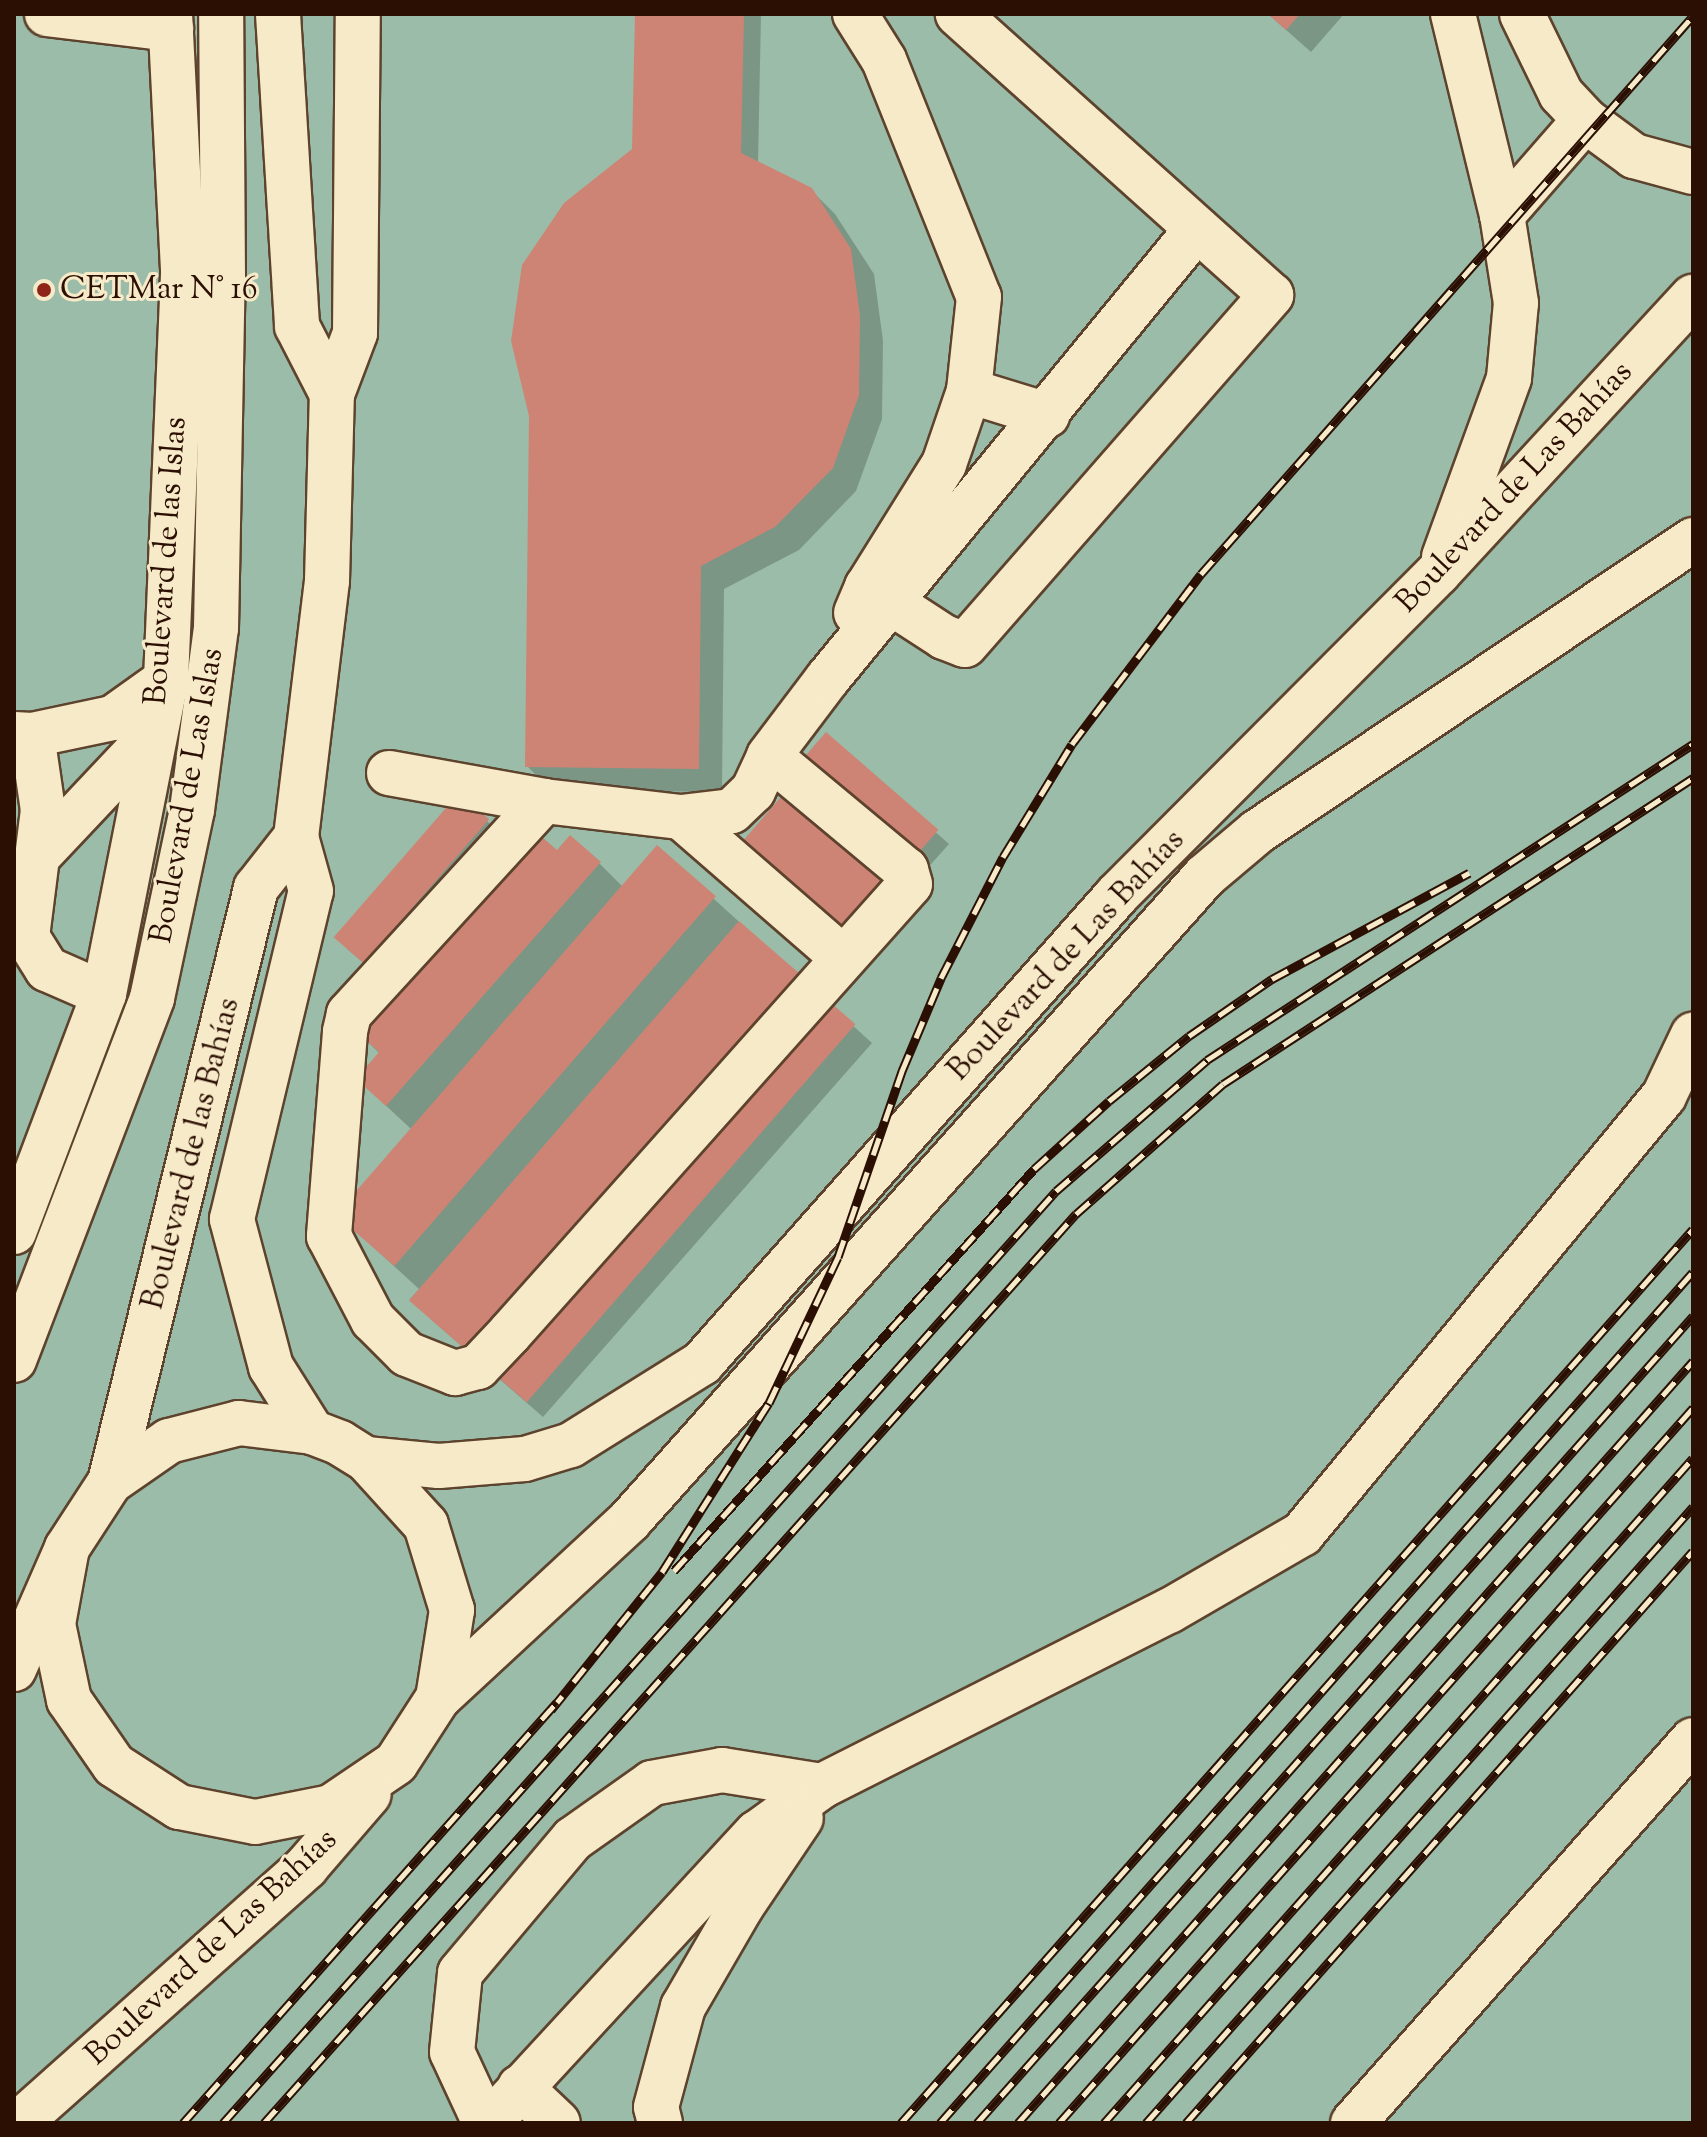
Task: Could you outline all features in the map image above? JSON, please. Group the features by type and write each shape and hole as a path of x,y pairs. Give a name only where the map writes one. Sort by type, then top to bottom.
{"street":[{"path":"47,14 170,22"},
{"name":"Boulevard de Las Islas","path":"14,1360 152,998 192,810 216,628 223,277 221,14"},
{"path":"278,14 297,326 332,394"},
{"path":"332,394 355,333 358,14"},
{"path":"389,773 544,801 681,817 732,811 753,791 769,756 828,678 879,596 944,464 969,391 979,297 884,60 855,14"},
{"path":"879,596 965,645 1271,295 958,14"},
{"path":"1438,573 1509,378 1516,303 1502,215 1453,14"},
{"path":"1522,14 1561,94 1585,120 1634,156 1693,172"},
{"name":"Boulevard de las Islas","path":"14,1232 104,994 166,680 183,270 170,22"},
{"path":"1502,215 1585,120"},
{"path":"879,596 1047,415 1197,229"},
{"name":"Boulevard de Las Bahías","path":"366,1459 439,1466 541,1454 571,1445 702,1363 1117,895 1438,573 1693,297"},
{"path":"969,391 1047,415"},
{"name":"Boulevard de las Bahías","path":"312,1432 271,1367 232,1219 311,891 296,837 327,581 332,394"},
{"name":"Boulevard de Las Bahías","path":"19,2123 306,1867 396,1763 438,1698 630,1520 1146,936 1205,876 1257,832 1693,540"},
{"path":"104,994 47,969 27,937 41,853 43,810 23,735 113,718 166,680"},
{"path":"41,853 154,733"},
{"path":"544,801 349,1014 329,1236 373,1320 407,1354 455,1373 478,1367 911,878 769,756"},
{"path":"681,817 842,957"},
{"name":"Boulevard de las Bahías","path":"110,1482 256,888 296,837"},
{"path":"822,1786 722,1770 652,1783 573,1839 460,1973 452,2052 487,2123 757,1833 822,1786 1169,1611 1302,1534 1664,1096 1693,1035"},
{"path":"14,1669 67,1548 110,1482 169,1441 239,1423 312,1432 366,1459 426,1525 452,1610 438,1698"},
{"path":"67,1548 53,1624 69,1700 114,1765 166,1799 179,1807 255,1822 331,1807 396,1763"},
{"path":"1353,2123 1693,1740"},
{"path":"660,2123 656,2107 683,2007 741,1907 822,1786"},
{"path":"520,2087 558,2123"}],"shaded area":[{"path":"14,14 1693,14 1693,2123 14,2123"}],"building":[{"path":"635,14 744,14 741,153 812,188 851,249 860,316 859,395 833,468 775,527 701,566 699,769 525,767 529,416 511,341 522,265 564,203 632,149"},
{"path":"1268,14 1300,14 1286,30"},
{"path":"826,732 938,830 912,861 799,763"},
{"path":"787,790 885,875 829,939 731,854"},
{"path":"459,793 489,819 364,963 334,937"},
{"path":"528,825 557,850 570,835 601,862 386,1106 356,1079 379,1052 351,1027"},
{"path":"657,845 716,896 394,1266 336,1215"},
{"path":"739,921 799,973 469,1353 409,1301"},
{"path":"823,996 855,1024 527,1402 494,1374"}],"railway":[{"path":"551,1710 662,1572 769,1403 838,1257 902,1071 941,978 1003,857 1072,744 1201,574 1693,16"},
{"path":"223,2123 1056,1191 1207,1060 1693,744"},
{"path":"264,2123 1076,1214 1223,1084 1693,778"},
{"path":"674,1571 1034,1169 1109,1101 1189,1036 1272,979 1469,873"},
{"path":"901,2123 1693,1229"},
{"path":"940,2123 1693,1272"},
{"path":"977,2123 1693,1316"},
{"path":"1018,2123 1693,1361"},
{"path":"1059,2123 1693,1408"},
{"path":"1104,2123 1693,1458"},
{"path":"1146,2123 1693,1507"},
{"path":"1186,2123 1693,1551"},
{"path":"183,2123 557,1702"}],"place":[{"name":"CETMar N° 16","path":"44,290"}]}
